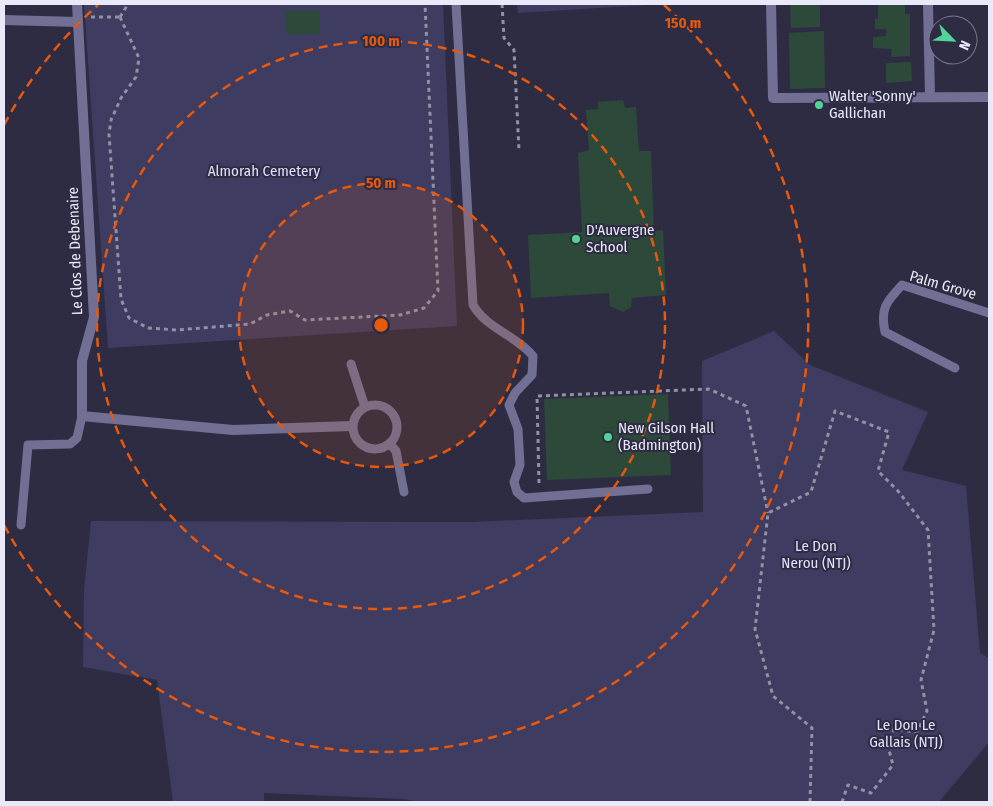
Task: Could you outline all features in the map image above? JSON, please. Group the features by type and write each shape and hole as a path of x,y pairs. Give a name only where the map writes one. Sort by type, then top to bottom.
{"street":[{"name":"Le Clos de Debenaire","path":"77,4 94,317 82,361 82,416"},
{"path":"771,4 773,98 989,97"},
{"path":"928,4 930,97"},
{"path":"4,20 78,22"},
{"path":"82,416 233,430 352,426"}],"lane":[{"path":"456,4 473,305 481,318 525,346 533,356 532,375 516,393 509,405 511,416 518,429 520,465 514,482 517,492 524,498 648,489"},
{"name":"Palm Grove","path":"955,368 884,332 882,317 887,302 902,285 989,313"},
{"path":"351,364 365,408"},
{"path":"383,407 394,416 396,434 390,444 381,449 366,448 357,441 352,426 358,413 365,408 383,407"},
{"path":"21,525 28,445 70,444 77,438 82,416"},
{"path":"390,444 396,451 404,492"}],"path":[{"path":"120,17 128,4"},
{"path":"120,17 139,58 136,77 121,98 111,120 109,134 121,299 129,318 148,328 177,330 250,324 268,314 290,311 305,320 400,315 424,308 438,291 426,4"},
{"path":"502,4 504,38 514,50 519,150"},
{"path":"78,22 85,17 120,17"},
{"path":"539,488 537,396 710,389 746,406 768,513 754,629 773,696 812,728 810,802"},
{"path":"768,513 811,492 835,412 889,432 878,471 898,491 928,530 934,630 921,680 927,711 917,732 894,729 889,750 893,765 871,793 848,785 842,802"}],"green space":[{"name":"Almorah Cemetery","path":"84,4 443,4 457,326 108,348"},
{"path":"517,4 663,4 518,13"},
{"path":"774,331 810,365 928,412 902,470 966,486 980,653 989,658 989,742 939,802 420,802 403,799 264,793 264,802 173,802 157,680 83,667 84,591 91,521 472,522 703,512 702,361"}],"building":[{"path":"790,4 820,4 820,27 791,28"},
{"path":"878,4 905,4 905,14 910,14 910,56 891,57 892,49 873,48 873,37 886,36 886,29 875,29 875,18 878,19"},
{"path":"286,11 320,11 320,34 286,34"},
{"path":"824,31 825,88 790,89 789,33"},
{"path":"911,62 912,81 886,83 886,63"},
{"path":"623,100 625,108 636,107 639,151 651,151 654,231 663,230 666,295 632,298 631,307 623,312 610,306 609,293 531,298 528,235 582,232 578,153 589,150 586,110 598,109 598,102"},
{"name":"New Gilson Hall (Badmington)","path":"668,394 671,475 547,480 544,399"}],"place":[{"name":"Walter 'Sonny' Gallichan","path":"819,105"},
{"name":"D'Auvergne School","path":"576,239"},
{"name":"New Gilson Hall (Badmington)","path":"608,437"}],"park label":[{"name":"Le Don Nerou (NTJ)","path":"816,554"},
{"name":"Le Don Le Gallais (NTJ)","path":"906,734"}]}
